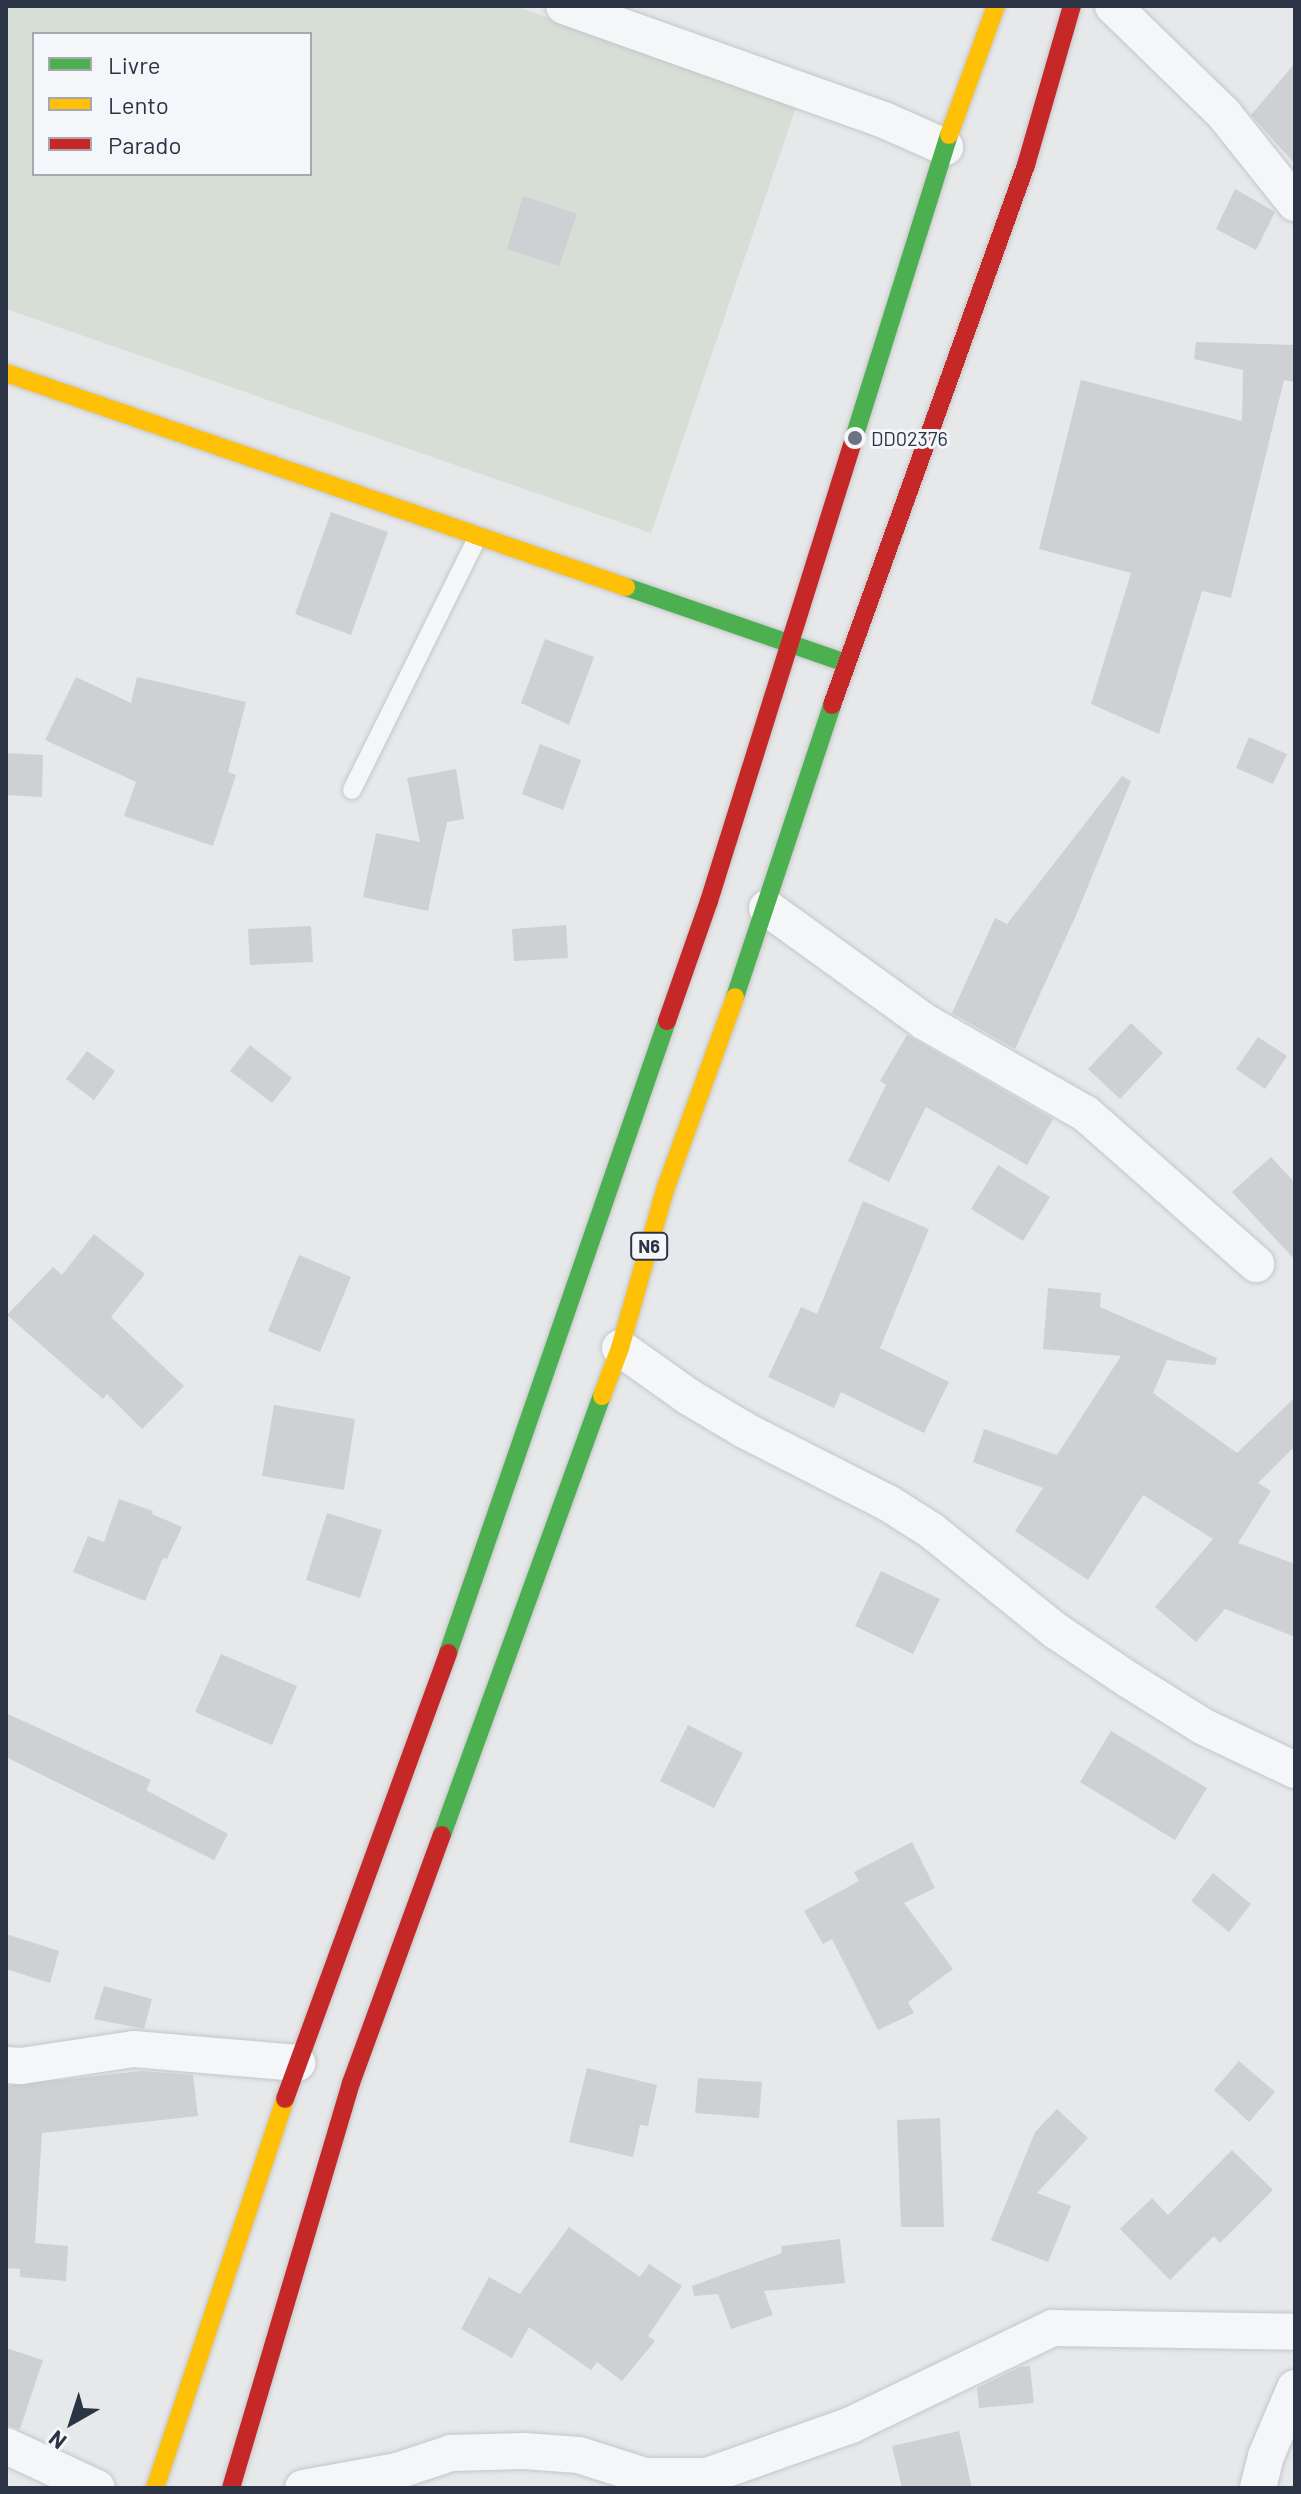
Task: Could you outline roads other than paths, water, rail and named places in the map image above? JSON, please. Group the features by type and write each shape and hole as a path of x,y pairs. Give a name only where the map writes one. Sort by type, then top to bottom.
{"main road":[{"path":"155,2488 297,2063 404,1781 709,901 792,644 945,147 996,6"},
{"name":"N6","path":"231,2488 351,2083 620,1348 666,1187 767,908 845,663 1026,165 1072,6"},
{"path":"6,373 845,663"}],"street":[{"path":"564,6 884,120 945,147"},
{"path":"1113,6 1224,114 1295,203"},
{"path":"767,908 925,1022 1086,1114 1256,1264"},
{"path":"620,1348 689,1397 746,1431 800,1462 888,1503 932,1531 1056,1631 1204,1727 1295,1770"},
{"path":"6,2065 21,2066 134,2049 297,2063"},
{"path":"303,2488 397,2471 451,2453 524,2451 579,2455 645,2476 707,2476 851,2425 1053,2328 1295,2332"},
{"path":"1258,2488 1266,2456 1295,2388"},
{"path":"6,2446 97,2488"}],"lane":[{"path":"352,790 477,538"}],"place":[{"name":"DD02376","path":"855,438"}]}
